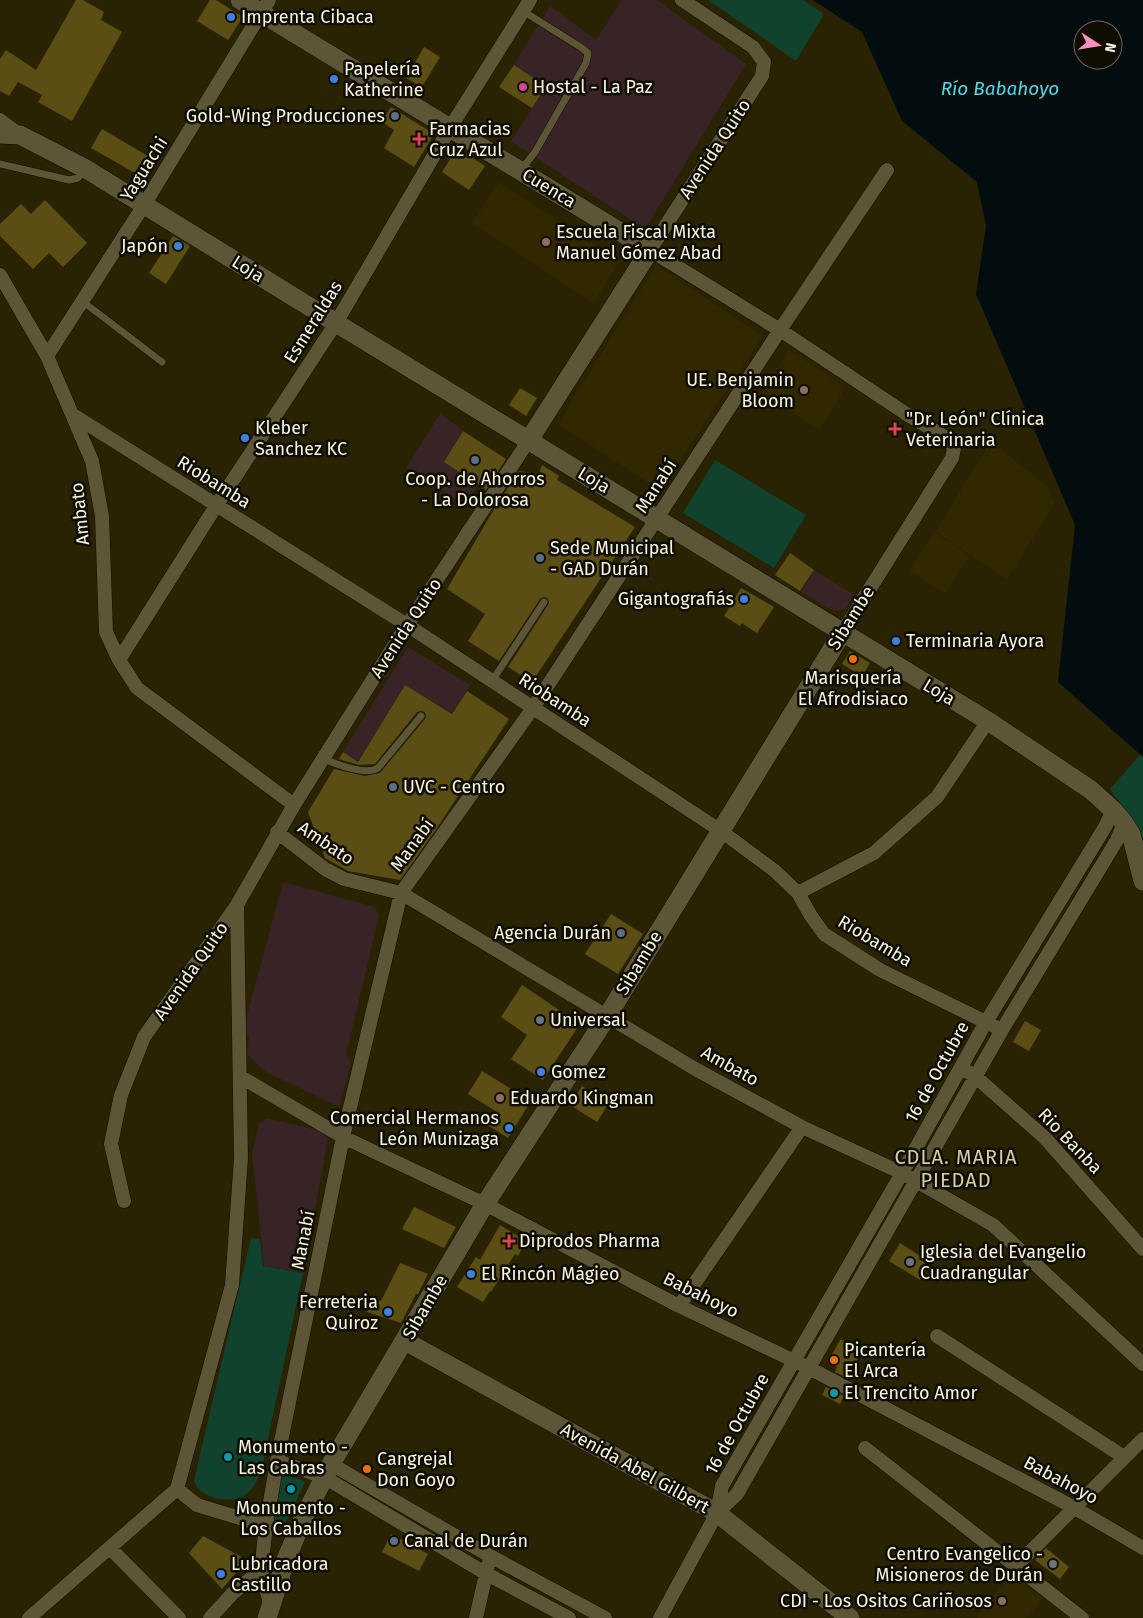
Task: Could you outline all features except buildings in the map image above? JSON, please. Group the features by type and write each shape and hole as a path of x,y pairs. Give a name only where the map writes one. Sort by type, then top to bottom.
{"street":[{"name":"Cuenca","path":"240,0 265,7 450,128 780,330 908,416 950,440 954,448"},
{"name":"Avenida Quito","path":"124,1201 111,1144 121,1095 144,1037 237,905 277,832 407,625 529,440 762,76 764,62 753,47 682,0"},
{"name":"Esmeraldas","path":"119,660 216,506 336,323 450,128 527,5"},
{"name":"Yaguachi","path":"47,356 144,205 265,7"},
{"name":"Loja","path":"0,120 20,135 86,169 658,518 842,633 988,721 1092,790 1118,817 1131,834 1143,881"},
{"path":"0,134 20,135"},
{"name":"Manabí","path":"270,1614 261,1570 277,1461 342,1137 401,893 533,708 887,170"},
{"name":"Ambato","path":"0,275 47,356 92,461 102,516 106,632 119,660 138,688 294,805"},
{"name":"Riobamba","path":"73,415 407,625 721,830 775,870 798,893 810,916 824,934 880,970 1002,1030"},
{"name":"Sibambe","path":"270,1614 285,1562 303,1519 328,1471 485,1204 608,1015 842,633 952,458 954,448"},
{"path":"798,893 874,853 930,804 937,797 988,721"},
{"name":"16 de Octubre","path":"717,1513 722,1486 902,1173 986,1022 1105,827 1118,817"},
{"name":"16 de Octubre","path":"660,1618 717,1513 737,1494 1002,1030 1117,840 1118,817"},
{"name":"Ambato","path":"277,832 325,869 344,879 401,893 608,1015 697,1070 802,1127 917,1180 992,1225 1143,1364"},
{"path":"37,1615 177,1489 232,1285 241,1158 237,905"},
{"name":"Rio Banba","path":"961,1068 976,1077 1045,1138 1143,1249"},
{"name":"Babahoyo","path":"241,1077 342,1137 485,1204 679,1306 809,1368 1073,1507 1143,1548"},
{"path":"679,1306 802,1127"},
{"path":"937,1336 1124,1457"},
{"name":"Avenida Abel Gilbert","path":"405,1341 717,1513 850,1618"},
{"path":"1016,1566 1143,1439"},
{"path":"865,1448 1082,1618"},
{"path":"277,1461 328,1471 492,1556 606,1618"},
{"path":"328,1471 485,1573 569,1618"},
{"path":"177,1489 197,1505 266,1526"},
{"path":"110,1548 179,1618"},
{"path":"476,1618 485,1573 492,1556"},
{"path":"210,1618 233,1593 261,1570"}],"lane":[{"path":"520,170 535,152 586,63 588,53 527,5"},
{"path":"0,164 69,180 78,178 86,169"},
{"path":"82,301 162,362"},
{"path":"492,681 544,602"},
{"path":"323,759 342,766 368,772 373,771 378,768 421,716"}],"shaded area":[{"path":"622,0 657,0 746,64 645,229 511,141 546,86 514,64 550,6 596,40"},
{"name":"Escuela Fiscal Mixta Manuel Gómez Abad","path":"499,182 620,261 593,303 472,223"},
{"path":"656,265 763,336 660,490 558,424"},
{"name":"UE. Benjamin Bloom","path":"789,350 846,387 819,430 762,394"},
{"path":"440,414 463,430 444,462 478,485 465,505 406,468"},
{"path":"991,442 1049,487 1054,505 1007,579 935,531"},
{"path":"934,532 970,556 945,594 910,570"},
{"path":"814,570 854,595 845,609 833,611 801,592"},
{"path":"408,647 470,685 452,713 405,685 358,761 343,752"},
{"path":"283,882 375,907 379,916 346,1054 351,1063 339,1107 266,1072 247,1054 249,1038 244,1027"},
{"path":"267,1118 325,1132 328,1139 303,1272 264,1266 252,1153 259,1124"},
{"path":"1011,1574 1043,1598 1027,1618 978,1618 977,1617"}],"green space":[{"path":"708,0 803,0 824,14 796,61"},
{"path":"715,460 806,515 774,568 683,513"},
{"path":"1141,754 1143,756 1143,852 1137,830 1110,789"},
{"path":"251,1238 260,1239 263,1266 303,1273 261,1472 245,1495 229,1500 207,1495 196,1486 194,1480"},
{"path":"284,1475 305,1482 285,1524 280,1525 274,1521"}],"water":[{"name":"Río Babahoyo","path":"813,0 1143,0 1143,757 1058,682 1075,525 976,294 986,226 977,182 902,121 862,32"}],"place":[{"name":"Imprenta Cibaca","path":"231,17"},
{"name":"Papelería Katherine","path":"334,79"},
{"name":"Hostal - La Paz","path":"523,87"},
{"name":"Gold-Wing Producciones","path":"395,116"},
{"name":"Farmacias Cruz Azul","path":"419,139"},
{"name":"Escuela Fiscal Mixta Manuel Gómez Abad","path":"546,242"},
{"name":"Japón","path":"178,246"},
{"name":"UE. Benjamin Bloom","path":"804,390"},
{"name":"\"Dr. León\" Clínica Veterinaria","path":"895,429"},
{"name":"Kleber Sanchez KC","path":"245,438"},
{"name":"Coop. de Ahorros - La Dolorosa","path":"475,460"},
{"name":"Sede Municipal - GAD Durán","path":"540,558"},
{"name":"Gigantografiás","path":"744,599"},
{"name":"Terminaria Ayora","path":"896,641"},
{"name":"Marisquería El Afrodisiaco","path":"853,659"},
{"name":"UVC - Centro","path":"393,787"},
{"name":"Agencia Durán","path":"621,933"},
{"name":"Universal","path":"540,1020"},
{"name":"Gomez","path":"541,1072"},
{"name":"Eduardo Kingman","path":"500,1098"},
{"name":"Comercial Hermanos León Munizaga","path":"509,1128"},
{"name":"Diprodos Pharma","path":"509,1241"},
{"name":"Iglesia del Evangelio Cuadrangular","path":"910,1262"},
{"name":"El Rincón Mágieo","path":"471,1274"},
{"name":"Ferreteria Quiroz","path":"388,1312"},
{"name":"Picantería El Arca","path":"834,1360"},
{"name":"El Trencito Amor","path":"834,1393"},
{"name":"Monumento - Las Cabras","path":"228,1457"},
{"name":"Cangrejal Don Goyo","path":"367,1469"},
{"name":"Monumento - Los Caballos","path":"291,1489"},
{"name":"Canal de Durán","path":"394,1541"},
{"name":"Centro Evangelico - Misioneros de Durán","path":"1053,1564"},
{"name":"Lubricadora Castillo","path":"221,1574"},
{"name":"CDI - Los Ositos Cariñosos","path":"1002,1601"}],"district":[{"name":"CDLA. MARIA PIEDAD","path":"956,1168"}]}
